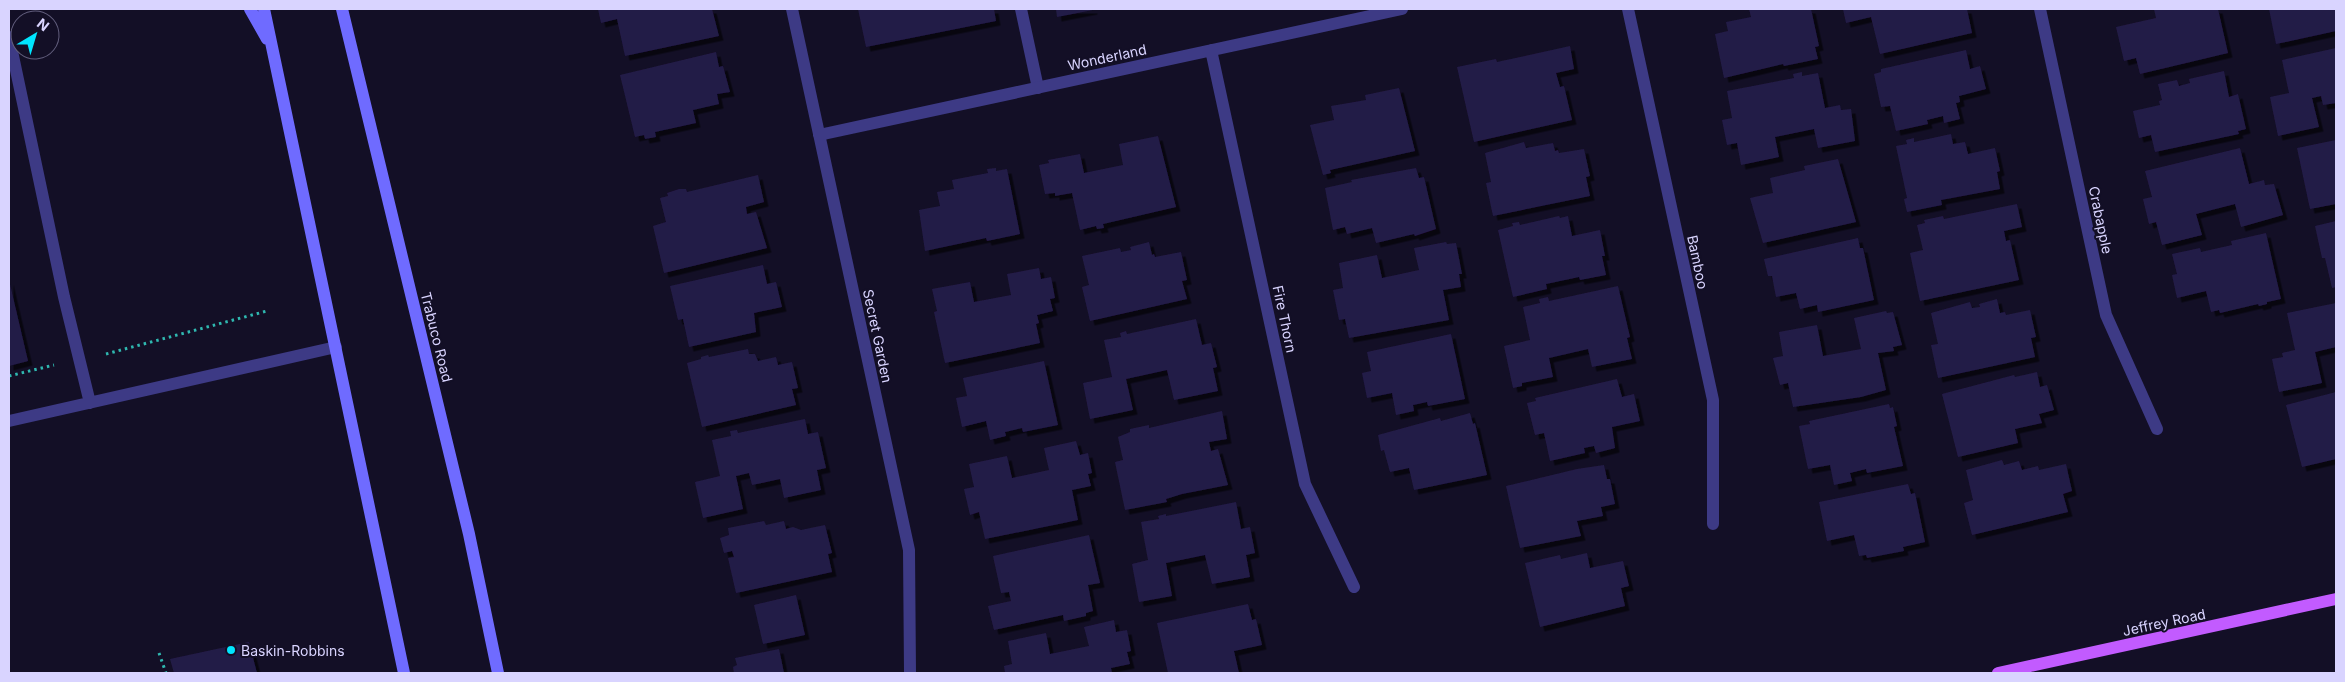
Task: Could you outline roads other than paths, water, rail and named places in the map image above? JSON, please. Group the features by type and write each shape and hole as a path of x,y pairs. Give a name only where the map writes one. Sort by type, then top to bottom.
{"main road":[{"path":"250,9 273,49"},
{"path":"264,9 404,673"},
{"name":"Trabuco Road","path":"342,9 467,524 498,673"},
{"name":"Jeffrey Road","path":"1998,673 2336,599"}],"street":[{"name":"Secret Garden","path":"792,9 909,550 910,673"},
{"path":"1021,9 1038,88"},
{"name":"Wonderland","path":"819,135 1402,9"},
{"name":"Bamboo","path":"1628,9 1713,400 1713,524"},
{"name":"Crabapple","path":"2040,9 2106,315 2157,429"},
{"path":"9,37 64,296 90,403"},
{"name":"Fire Thorn","path":"1212,50 1305,484 1354,587"},
{"path":"9,421 336,346"}],"place":[{"name":"Baskin-Robbins","path":"231,650"}]}
